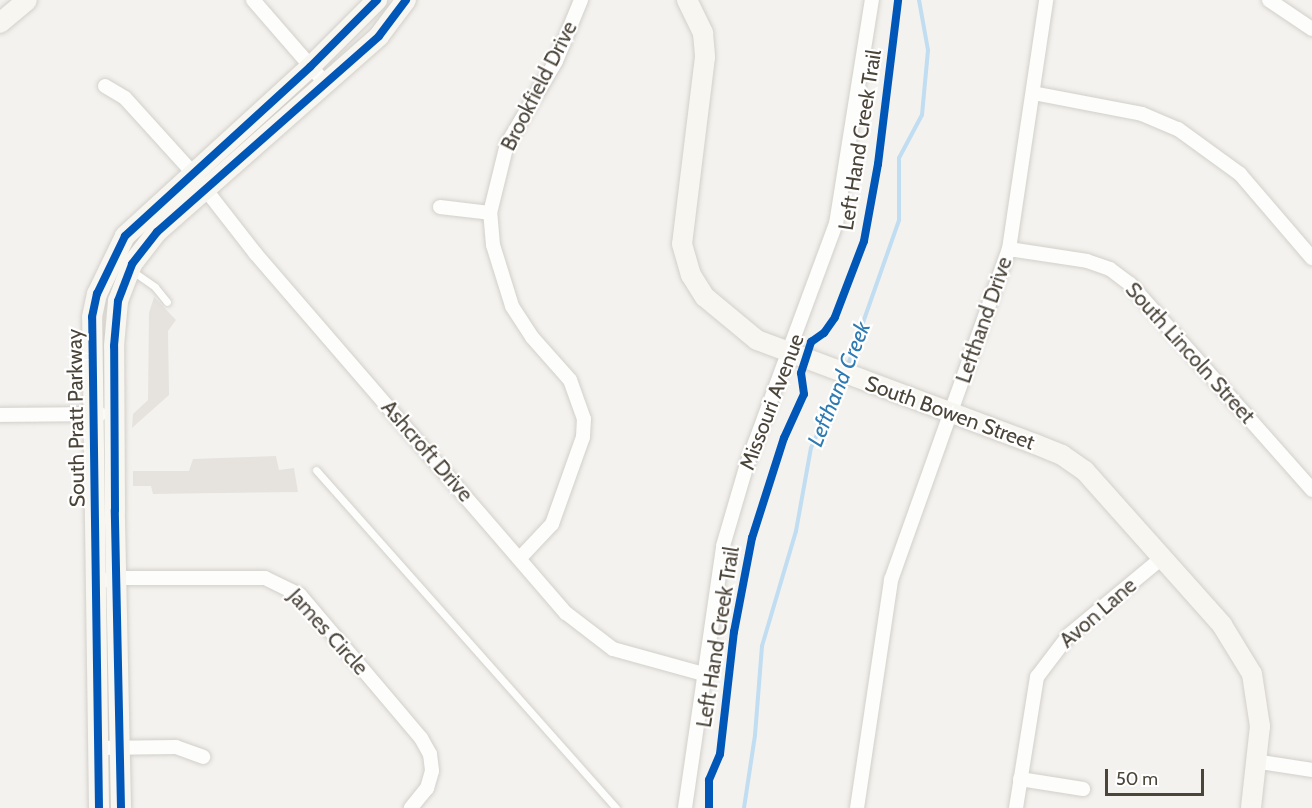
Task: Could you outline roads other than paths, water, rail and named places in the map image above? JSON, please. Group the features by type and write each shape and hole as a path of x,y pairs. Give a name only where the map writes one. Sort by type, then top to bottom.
{"street":[{"path":"0,23 27,0"},
{"path":"253,0 326,84"},
{"name":"South Pratt Parkway","path":"99,808 92,317 107,268 125,236 192,172 310,67 377,0"},
{"name":"South Pratt Parkway","path":"121,808 117,412 114,346 118,301 129,269 157,232 379,36 406,0"},
{"name":"Brookfield Drive","path":"520,558 552,524 582,437 584,419 570,380 532,337 512,306 494,245 490,213 507,144 556,61 581,0"},
{"name":"South Bowen Street","path":"687,0 703,33 705,57 686,193 684,257 705,297 730,321 757,340 792,351 1062,455 1085,471 1222,625 1252,674 1260,726 1254,761 1251,808"},
{"name":"Missouri Avenue","path":"685,808 703,674 733,505 792,351 837,224 872,0"},
{"name":"Lefthand Drive","path":"858,808 891,580 1009,249 1046,0"},
{"path":"1269,0 1312,29"},
{"name":"Ashcroft Drive","path":"105,86 125,98 192,172 203,191 520,558 588,633 613,649 703,674"},
{"path":"1033,93 1142,114 1178,129 1240,174 1312,258"},
{"path":"440,207 490,213"},
{"name":"South Lincoln Street","path":"1009,249 1087,261 1110,269 1130,284 1312,490"},
{"path":"0,416 95,415 117,412"},
{"name":"Avon Lane","path":"1016,808 1037,677 1048,657 1069,635 1163,557"},
{"name":"James Circle","path":"95,582 117,578 265,578 284,584 300,596 421,738 430,754 432,771 427,788 411,808"},
{"path":"98,748 176,747 203,757"},
{"path":"1254,761 1312,770"},
{"path":"1020,779 1083,789"}],"lane":[{"path":"129,269 155,287 167,302"},
{"path":"316,470 616,808"}],"waterway":[{"name":"Lefthand Creek","path":"847,368 899,220 899,158 922,115 928,50 919,0"},
{"name":"Lefthand Creek","path":"744,808 755,735 762,646 796,531 811,448 843,377"}]}
